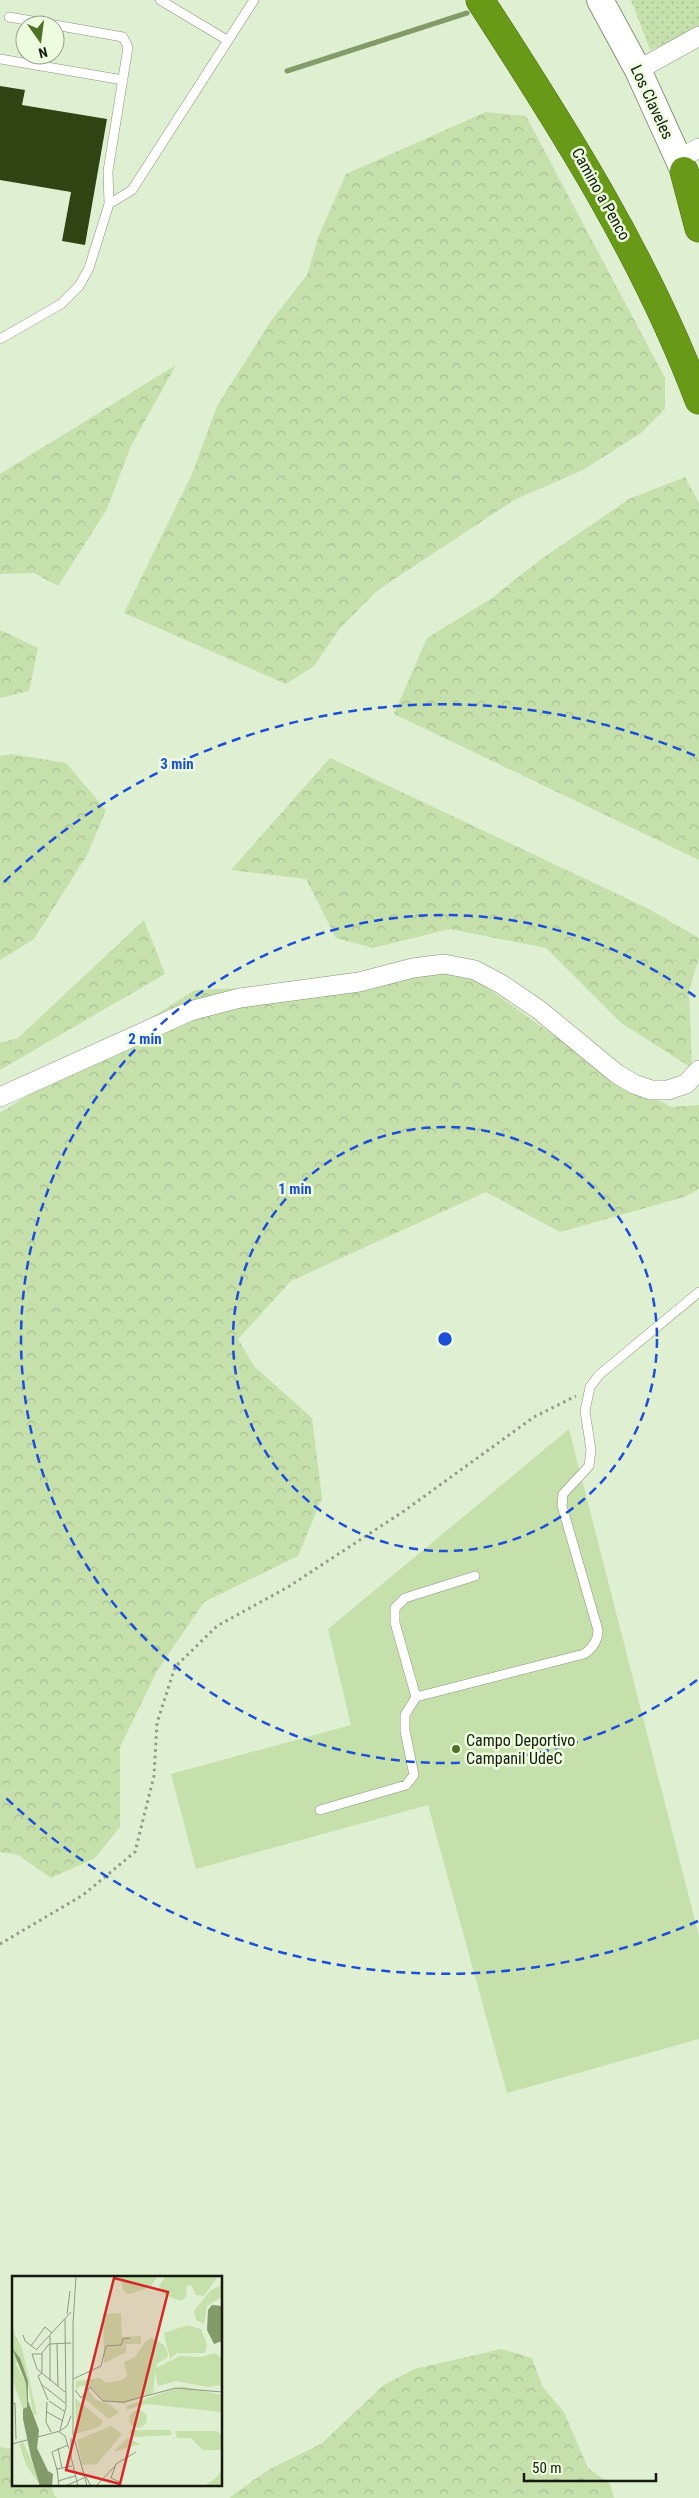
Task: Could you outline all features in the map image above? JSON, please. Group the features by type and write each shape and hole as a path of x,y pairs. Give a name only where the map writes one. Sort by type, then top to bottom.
{"highway":[{"name":"Camino a Penco","path":"480,0 571,141 618,223 663,313 699,400"},
{"name":"Camino a Penco","path":"503,0 608,168 658,264 699,351"},
{"path":"687,159 699,228"}],"street":[{"name":"Los Claveles","path":"600,0 687,159 699,206"},
{"path":"638,70 699,36"},
{"path":"0,1097 190,1011 240,998 359,982 414,968 444,964 474,970 501,984 538,1009 617,1074 634,1084 651,1090 668,1090 686,1084 699,1070"}],"lane":[{"path":"160,0 227,40"},
{"path":"109,204 132,190 254,0"},
{"path":"9,17 15,18"},
{"path":"0,339 61,304 79,286 89,268 109,204 108,171 128,47 123,37 65,27"},
{"path":"0,59 123,80"},
{"path":"320,1810 406,1785 414,1775 405,1731 405,1715 416,1697 584,1654 595,1644 598,1630 562,1506 563,1494 589,1466 591,1450 585,1411 590,1389 599,1375 699,1292"},
{"path":"416,1697 395,1623 395,1608 405,1598 475,1576"}],"path":[{"path":"0,1944 83,1895 135,1852 154,1776 157,1723 175,1667 217,1626 288,1587 404,1511 534,1417 590,1389"}],"green space":[{"path":"631,0 699,0 699,31 650,50"},
{"path":"486,112 526,116 665,378 665,409 641,433 583,470 514,500 378,590 340,628 314,666 286,684 124,613 192,474 217,406 271,321 307,275 319,235 346,174"},
{"path":"176,365 131,446 107,509 58,586 34,573 0,574 0,474"},
{"path":"685,477 699,503 699,860 394,714 427,638 492,598 540,560 629,499"},
{"path":"0,630 38,648 29,691 0,698"},
{"path":"12,754 66,763 106,810 87,855 34,939 0,960 0,756"},
{"path":"330,758 647,908 699,938 699,958 689,990 692,1068 621,1023 546,948 450,929 373,948 336,938 306,879 231,870"},
{"path":"144,920 165,974 0,1070 0,1043 18,1038"},
{"path":"452,963 601,1069 671,1107 699,1105 699,1189 684,1197 560,1232 486,1192 291,1281 238,1339 254,1366 312,1418 322,1498 298,1556 204,1602 157,1671 120,1747 120,1827 95,1858 51,1878 18,1855 0,1852 0,1113 195,990 336,984"},
{"name":"Campo Deportivo Campanil UdeC","path":"569,1429 699,1936 699,2039 507,2093 428,1805 196,1869 171,1774 351,1725 328,1629"},
{"path":"501,2349 532,2358 542,2386 564,2412 588,2468 610,2484 614,2498 229,2498 268,2470 321,2444 385,2384 415,2369"},
{"path":"0,2447 12,2449 12,2486 52,2486 54,2495 58,2498 0,2498"}],"building":[{"path":"0,86 25,90 22,105 107,119 85,245 62,241 71,192 0,180"}],"waterway":[{"path":"287,71 467,13"}],"place":[{"name":"Campo Deportivo Campanil UdeC","path":"456,1749"}]}
